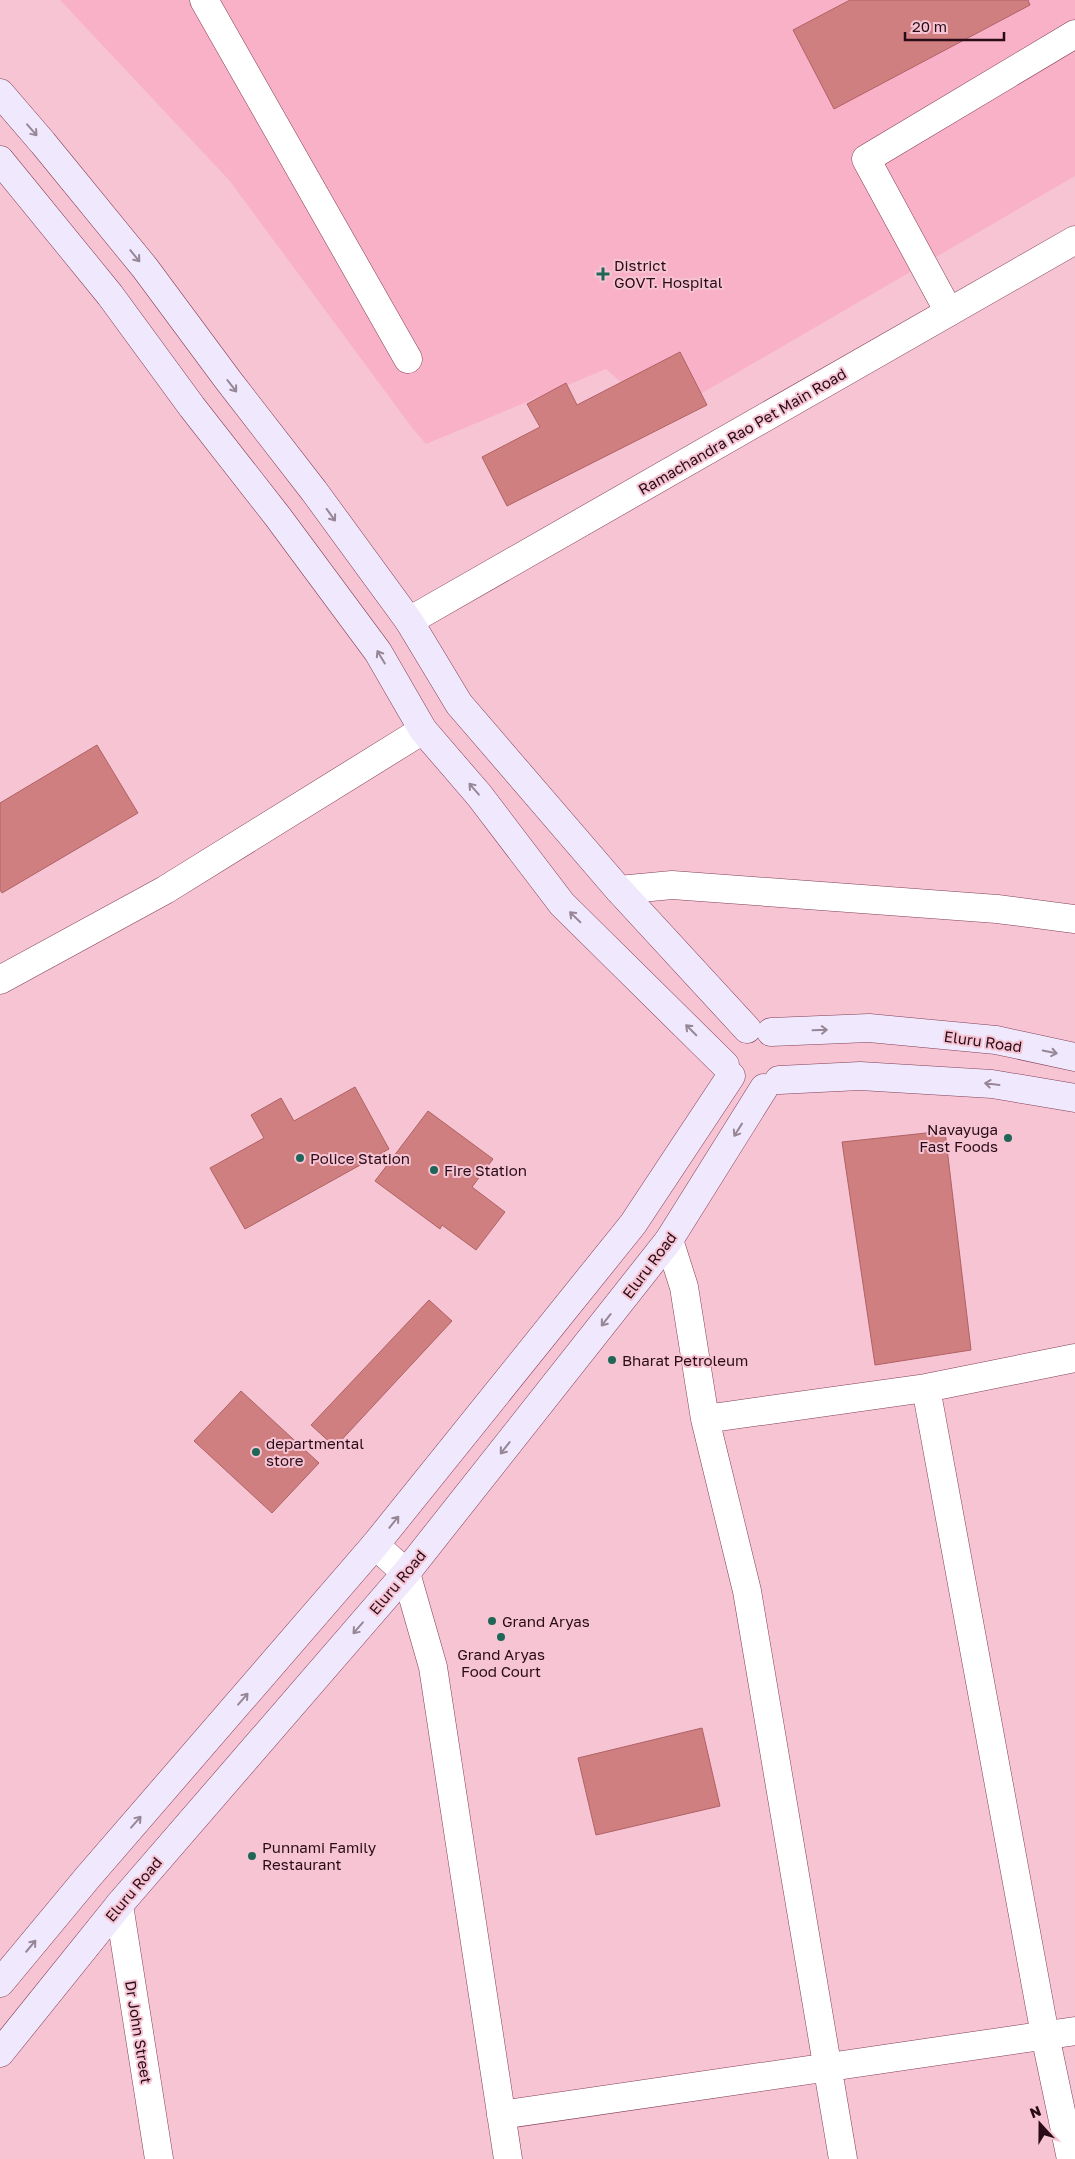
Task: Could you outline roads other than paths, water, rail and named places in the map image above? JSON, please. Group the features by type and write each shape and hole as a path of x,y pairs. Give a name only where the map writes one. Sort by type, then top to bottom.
{"main road":[{"path":"0,93 44,143 152,277 314,491 409,622 459,704 619,890 759,1030"},
{"path":"0,160 116,304 372,644 423,730 479,795 562,904 740,1085 752,1089 771,1084 860,1076 992,1084 1075,1098"},
{"path":"116,304 152,277"},
{"name":"Eluru Road","path":"759,1030 870,1028 996,1040 1075,1058"},
{"path":"0,1983 88,1877 375,1545 633,1224 728,1071 725,1053 730,1042 737,1034 759,1030"},
{"name":"Eluru Road","path":"0,2053 119,1905 406,1573 670,1240 771,1084 785,1070 787,1060 785,1048 780,1039 759,1030"}],"street":[{"path":"204,0 408,359"},
{"path":"949,312 866,159 1075,34"},
{"name":"Ramachandra Rao Pet Main Road","path":"409,622 1075,240"},
{"path":"0,980 165,890 423,730"},
{"path":"619,890 672,886 996,909 1075,919"},
{"path":"670,1240 684,1287 705,1419 747,1591 842,2159"},
{"path":"705,1419 926,1388 1075,1358"},
{"path":"926,1388 1046,2036 1071,2159"},
{"path":"375,1545 406,1573 433,1667 508,2159"},
{"name":"Dr John Street","path":"119,1905 159,2159"},
{"path":"501,2115 1075,2031"}],"place":[{"name":"District GOVT. Hospital","path":"603,274"},
{"name":"Navayuga Fast Foods","path":"1008,1138"},
{"name":"Police Station","path":"300,1158"},
{"name":"Fire Station","path":"434,1170"},
{"name":"Bharat Petroleum","path":"612,1360"},
{"name":"departmental store","path":"256,1452"},
{"name":"Grand Aryas","path":"492,1621"},
{"name":"Grand Aryas Food Court","path":"501,1637"},
{"name":"Punnami Family Restaurant","path":"252,1856"}]}
